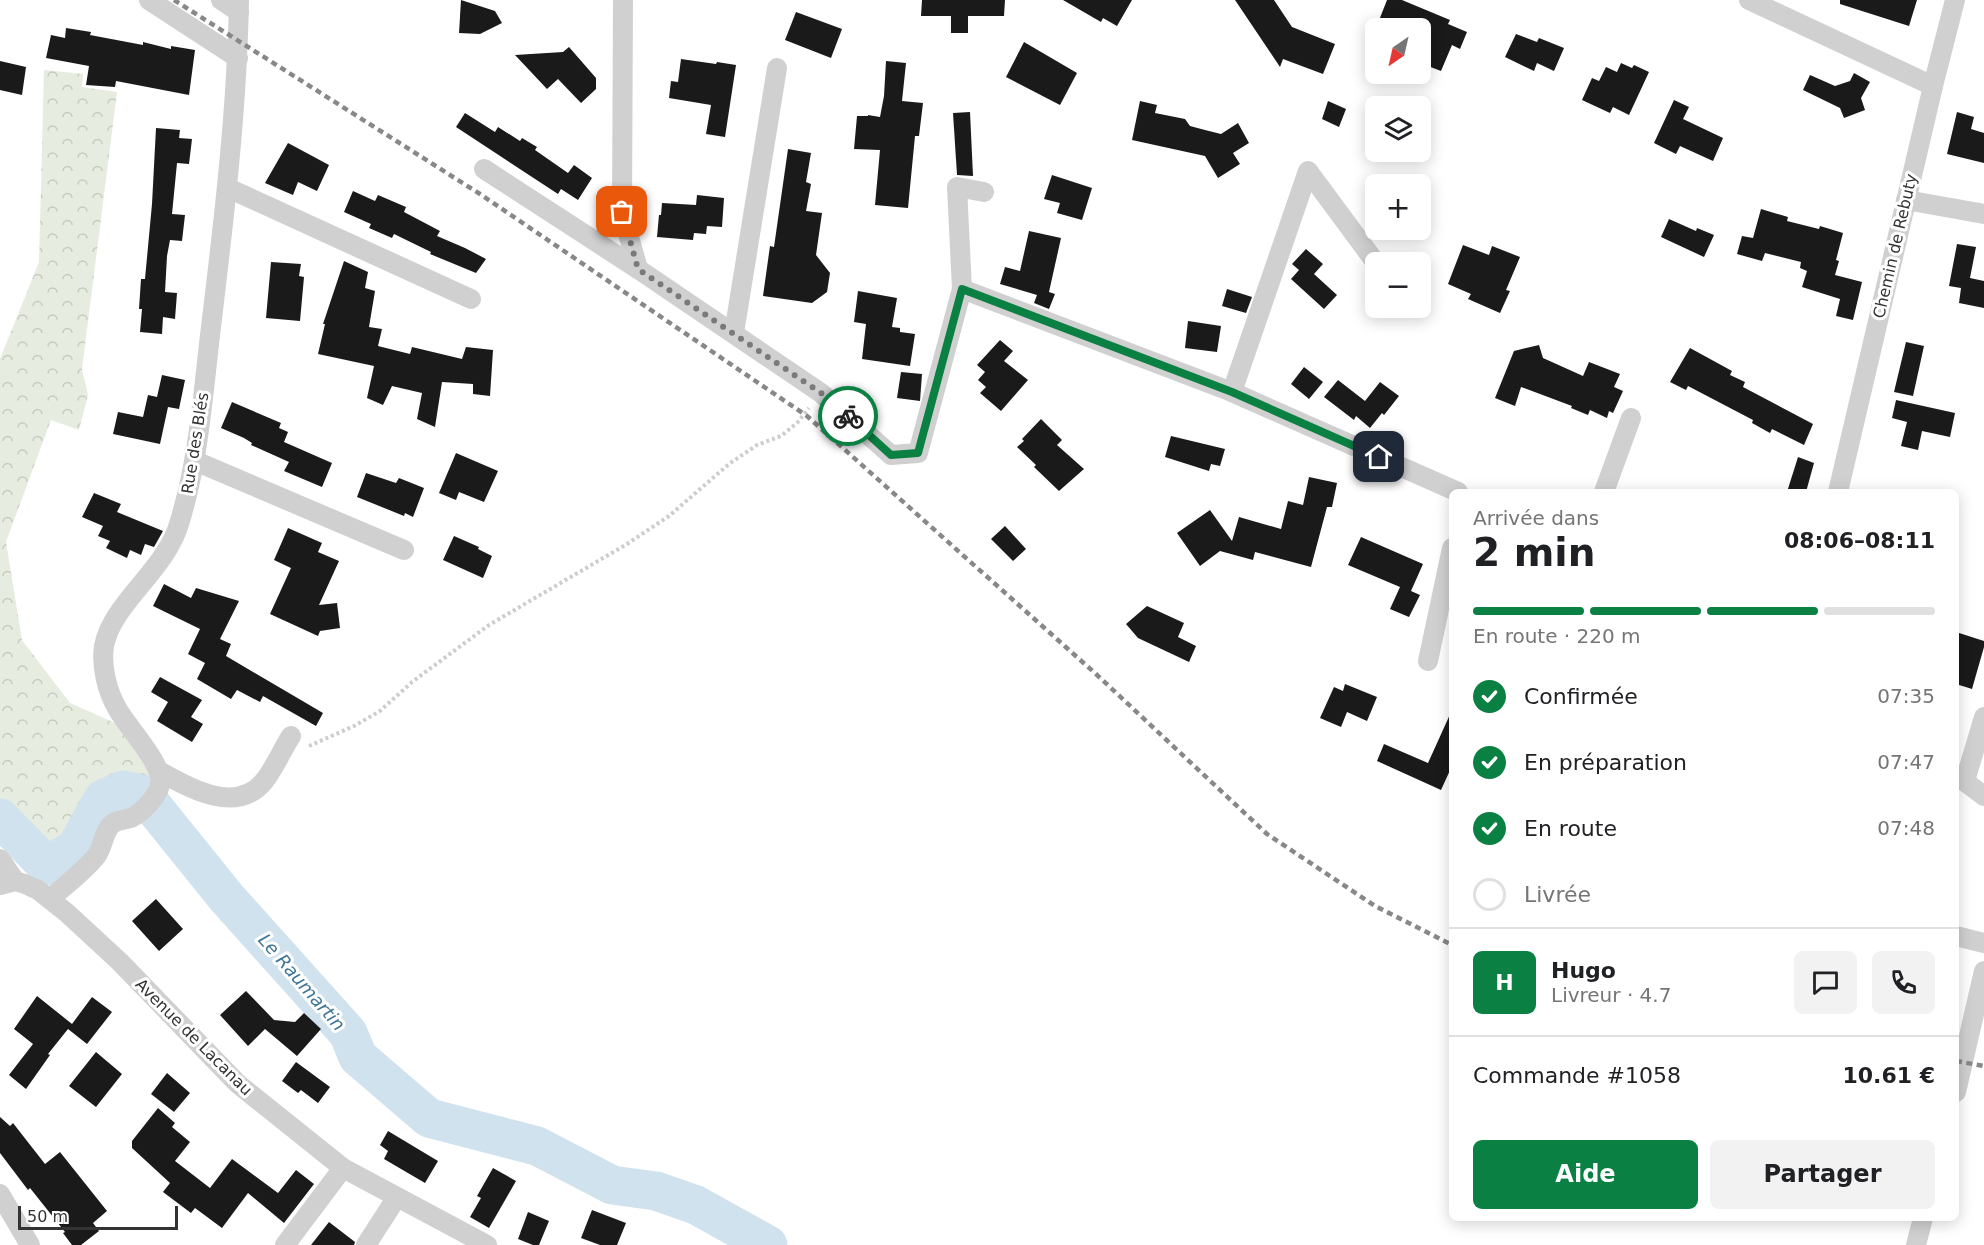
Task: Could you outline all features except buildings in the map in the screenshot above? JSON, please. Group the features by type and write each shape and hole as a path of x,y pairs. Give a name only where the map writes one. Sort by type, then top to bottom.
{"street":[{"path":"149,0 238,58"},
{"name":"Rue des Blés","path":"159,771 117,708 105,675 103,657 105,644 116,617 159,564 171,544 179,526 195,461 228,188 238,58 239,6 221,0"},
{"path":"623,0 622,212 638,269"},
{"path":"1749,0 1933,86"},
{"name":"Chemin de Rebuty","path":"1839,489 1933,86 1956,0"},
{"path":"734,333 777,68"},
{"path":"484,169 638,269 821,393 891,455 918,453 962,289 957,187 984,192"},
{"path":"1232,392 1308,171 1368,252"},
{"path":"228,188 471,299"},
{"path":"1906,200 1984,214"},
{"path":"962,289 1232,392 1451,489"},
{"path":"1605,489 1631,418"},
{"path":"195,461 404,550"},
{"path":"1428,661 1449,562"},
{"path":"1984,717 1961,778 1984,796"},
{"path":"159,771 194,789 233,798 246,795 265,780 291,736"},
{"path":"50,899 96,857 105,834 112,824 131,817 144,808 157,791 160,782 159,771"},
{"path":"0,859 7,883"},
{"name":"Avenue de Lacanau","path":"7,883 38,890 90,932 238,1084 344,1168 487,1245"},
{"path":"1959,937 1984,943"},
{"path":"1959,1079 1984,971"},
{"path":"285,1245 344,1168"},
{"path":"0,1194 30,1245"},
{"path":"366,1245 397,1197"},
{"path":"1916,1245 1922,1221"}],"path":[{"path":"278,758 354,726 380,711 412,682 489,625 627,544 669,516 729,464 757,445 781,436 797,423 821,393"}],"green space":[{"path":"44,70 83,74 82,87 117,92 82,369 88,395 79,430 51,420 6,542 22,640 70,703 115,723 153,775 128,805 42,879 0,835 0,359 39,262"}],"waterway":[{"name":"Le Raumartin","path":"0,818 47,866 76,848 103,799 123,790 143,794 226,897 348,1033 358,1057 429,1118 537,1146 612,1185 656,1191 696,1205 768,1245"}],"railway":[{"path":"174,0 480,194 807,416 1096,674 1267,834 1375,906 1449,943"},
{"path":"1959,1062 1984,1066"}],"way so far":[{"path":"622,212 638,269 821,393 848,416"}],"route":[{"path":"848,416 891,455 918,453 962,289 1232,392 1379,457"}]}
